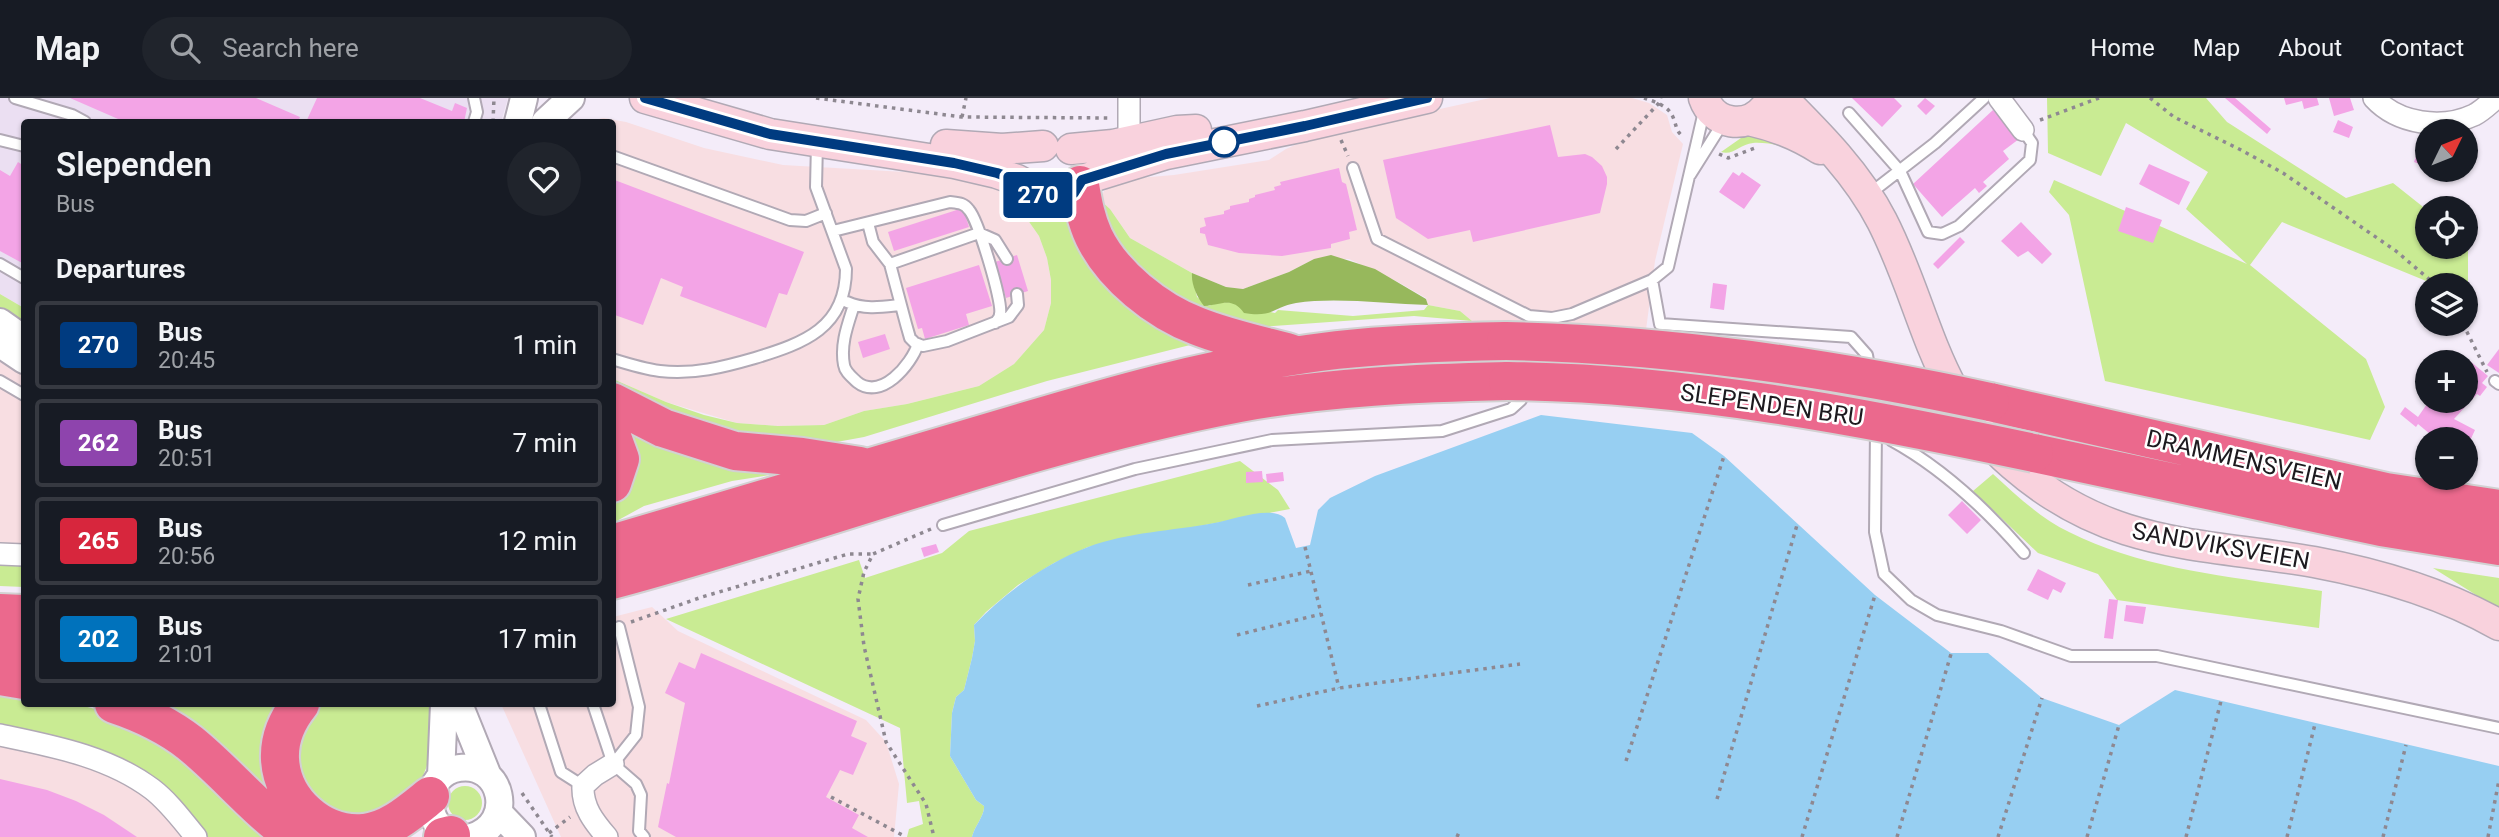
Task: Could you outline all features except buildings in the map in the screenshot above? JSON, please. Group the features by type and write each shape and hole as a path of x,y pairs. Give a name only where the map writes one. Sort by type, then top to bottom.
{"highway":[{"path":"1081,183 1087,220 1101,250 1131,284 1151,300 1172,315 1198,327 1299,356"},
{"name":"SLEPENDEN BRU","path":"616,543 1081,404 1157,384 1237,366 1402,344 1523,348 1622,345 1718,355 1868,377 1990,402"},
{"name":"SLEPENDEN BRU","path":"616,579 985,467 1189,414 1240,403 1382,385 1521,373 1750,399 1867,419 2034,453"},
{"name":"DRAMMENSVEIEN","path":"1990,402 2386,492 2499,509"},
{"path":"616,404 663,428 735,451 869,467"},
{"path":"616,448 620,459 616,471"},
{"name":"DRAMMENSVEIEN","path":"2034,453 2381,527 2499,546"},
{"path":"0,613 21,614"},
{"path":"0,648 21,649"},
{"path":"0,676 21,680"},
{"path":"122,707 147,717 188,742 264,813 295,837"},
{"path":"298,707 285,727 280,759 288,790 297,804 320,824 352,834 382,829 402,818 435,786"}],"main road":[{"path":"645,98 734,125 817,143 954,163 997,173 1032,188 1038,195 1057,200 1074,193 1081,183 1166,154 1426,98"},
{"path":"702,98 774,118 845,131 985,149 1057,148 1080,159 1081,183"},
{"path":"1032,188 1026,170 1035,152 1124,131 1177,131 1277,121 1386,98"},
{"path":"1721,111 1760,114 1770,98"},
{"name":"SANDVIKSVEIEN","path":"1782,98 1823,140 1868,195 1896,253 1932,348 1958,401 1985,437 2048,492 2095,519 2155,539 2354,570 2413,587 2499,625"},
{"name":"SANDVIKSVEIEN","path":"1721,111 1780,127 1838,159"}],"street":[{"path":"519,119 524,98"},
{"path":"548,119 571,98"},
{"path":"1124,131 1129,98"},
{"path":"1999,98 2023,130"},
{"path":"2374,98 2397,116 2414,121 2442,122 2451,122 2475,114 2496,98"},
{"path":"0,322 21,337"},
{"path":"0,344 21,358"},
{"path":"0,554 21,555"},
{"path":"444,707 443,750 429,806 436,824 456,837 488,829 499,813 499,793 488,776 460,707"},
{"path":"0,735 88,756 113,766 154,791 196,837"},
{"path":"607,837 593,821 585,796 595,775 613,764"},
{"path":"435,786 459,768 470,768 488,776"},
{"path":"499,813 522,837"}],"lane":[{"path":"15,98 78,119"},
{"path":"474,98 477,112 475,119"},
{"path":"1868,195 1936,143 1984,98"},
{"path":"1353,168 1377,239 1529,316 1552,318 1572,314 1652,280 1668,267 1696,142 1721,111"},
{"path":"1686,180 1708,149 1721,111"},
{"path":"1849,113 1900,171 1928,232 1942,234 1959,226 2030,160 2032,143 2023,130"},
{"path":"0,140 21,145"},
{"path":"616,360 659,371 713,370 802,342 822,328 842,300 846,269 816,187 817,143"},
{"path":"616,157 790,220 806,221 826,213"},
{"path":"833,231 950,202 962,203 971,212 979,233 1001,312 995,323"},
{"path":"868,223 873,242 890,264 910,338 918,344 923,346 947,341 1009,317 1018,305 1017,295"},
{"path":"890,264 979,233 995,240 1007,259"},
{"path":"0,264 21,276"},
{"path":"1652,280 1660,324 1851,337 1867,355 1874,389"},
{"path":"842,300 869,308 900,305"},
{"path":"854,305 844,338 844,364 846,370 863,386 879,387 889,381 909,364 918,344"},
{"path":"1523,348 1549,331 1552,318"},
{"path":"943,524 1135,469 1272,440 1442,431 1511,409 1521,400 1521,373"},
{"path":"0,381 21,393"},
{"path":"1876,411 1875,532 1884,574 1911,600 1937,615 2001,631 2071,656 2157,656 2499,728"},
{"path":"1876,432 1922,457 1962,491 2024,553"},
{"path":"613,764 636,735 639,707 619,627"},
{"path":"540,707 561,772 585,796"},
{"path":"594,707 613,764 636,784 641,795 639,831 644,837"}],"path":[{"path":"493,119 494,98"},
{"path":"816,98 962,117 1102,117 1124,131"},
{"path":"962,117 966,98"},
{"path":"1644,98 1660,101 1671,113 1678,134 1696,142"},
{"path":"2023,130 2045,118 2099,98"},
{"path":"2150,98 2174,117 2283,173 2396,251 2422,273"},
{"path":"1616,149 1660,101"},
{"path":"1338,132 1353,168"},
{"path":"1708,149 1728,158 1756,147 1765,148"},
{"path":"2469,336 2483,366 2497,383"},
{"path":"1626,761 1724,456"},
{"path":"619,627 702,597 848,554 873,554 943,524"},
{"path":"1717,799 1797,525"},
{"path":"1305,547 1339,688"},
{"path":"873,554 864,572 858,599 864,646 886,742 926,804 934,837"},
{"path":"1248,585 1311,571"},
{"path":"1802,837 1875,595"},
{"path":"1237,635 1321,614"},
{"path":"1897,837 1951,653"},
{"path":"1257,706 1339,688 1520,664"},
{"path":"1998,837 2042,698"},
{"path":"2186,837 2221,701"},
{"path":"2287,837 2315,724"},
{"path":"2087,837 2119,725"},
{"path":"2383,837 2406,745"},
{"path":"2487,837 2499,780"},
{"path":"549,832 585,796"},
{"path":"831,797 906,837"},
{"path":"1457,837 1460,830"}],"shaded area":[{"path":"0,98 508,98 502,119 21,119 21,306 0,294"},
{"path":"1490,98 1632,98 1649,103 1667,115 1672,132 1683,144 1655,261 1646,330 1472,321 1460,311 1428,305 1426,298 1349,259 1314,259 1289,272 1243,289 1226,287 1192,273 1130,238 1110,209 1100,200 1110,185 1126,179 1174,175 1269,160 1295,145"},
{"path":"616,120 704,148 783,165 957,175 1008,192 1039,236 1051,280 1051,303 1044,330 1014,364 979,386 907,404 864,411 824,425 737,423 666,402 616,380"},
{"path":"0,360 21,374 21,560 0,559"},
{"path":"652,607 678,631 866,720 886,742 899,784 894,837 561,837 502,707 616,707 616,616"},
{"path":"0,744 64,758 105,773 141,794 185,837 0,837"}],"green space":[{"path":"2047,98 2206,98 2227,122 2346,198 2393,183 2415,200 2415,259 2468,259 2468,273 2415,273 2415,276 2282,222 2250,265 2366,359 2385,407 2370,440 2105,381 2069,215 2049,192 2054,180 2247,264 2186,209 2208,172 2126,123 2101,176 2048,153"},
{"path":"1756,135 1799,151 1759,143 1721,152 1741,138"},
{"path":"1008,192 1038,207 1071,210 1202,342 1047,381 864,437 820,445 742,442 616,392 616,380 704,415 737,423 778,426 824,425 864,411 907,404 979,386 1014,364 1044,330 1051,303 1051,280 1039,236"},
{"path":"1100,200 1110,209 1130,238 1192,273 1197,297 1209,306 1225,302 1275,313 1278,310 1353,316 1424,310 1428,305 1460,311 1472,321 1414,316 1247,328 1205,320 1114,250"},
{"path":"1331,255 1375,269 1426,299 1428,305 1311,301 1254,314 1244,313 1231,303 1204,306 1192,282 1192,273 1226,287 1243,289 1289,272 1314,259"},
{"path":"0,294 21,306 21,321 0,307"},
{"path":"636,423 795,471 732,481 644,506 616,521 616,479 620,458"},
{"path":"1240,461 1278,490 1290,509 1088,547 1054,563 1018,585 974,625 975,641 964,690 956,697 952,713 950,756 976,800 984,806 972,837 907,837 909,829 923,824 919,801 907,803 900,728 666,619 859,560 865,578 942,553 969,531"},
{"path":"1993,474 2048,520 2069,532 2129,556 2193,571 2322,591 2319,628 2117,600 2098,574 2038,553 1973,491"},
{"path":"0,559 21,560 21,587 0,586"},
{"path":"2433,568 2499,578 2499,609 2492,605"},
{"path":"0,688 21,692 21,707 87,707 142,724 276,837 206,837 185,810 0,725"},
{"path":"150,707 284,707 276,796"},
{"path":"309,707 430,707 429,757 422,777 404,799 379,819 328,817 289,756"},
{"path":"465,786 477,791 482,803 477,815 465,820 453,815 448,803 453,791"}],"water":[{"path":"1541,415 1692,433 1724,456 1875,595 1951,653 1988,653 2042,698 2119,725 2175,690 2499,766 2499,837 972,837 984,806 976,800 950,756 952,713 956,697 964,690 972,658 974,625 1013,590 1056,562 1103,542 1251,514 1278,514 1285,518 1296,548 1310,545 1318,510 1330,498 1375,476"}],"bus line":[{"name":"270","path":"645,98 770,134 954,163 997,173 1032,188 1038,195 1057,200 1074,193 1082,180 1156,157 1427,98"}]}
